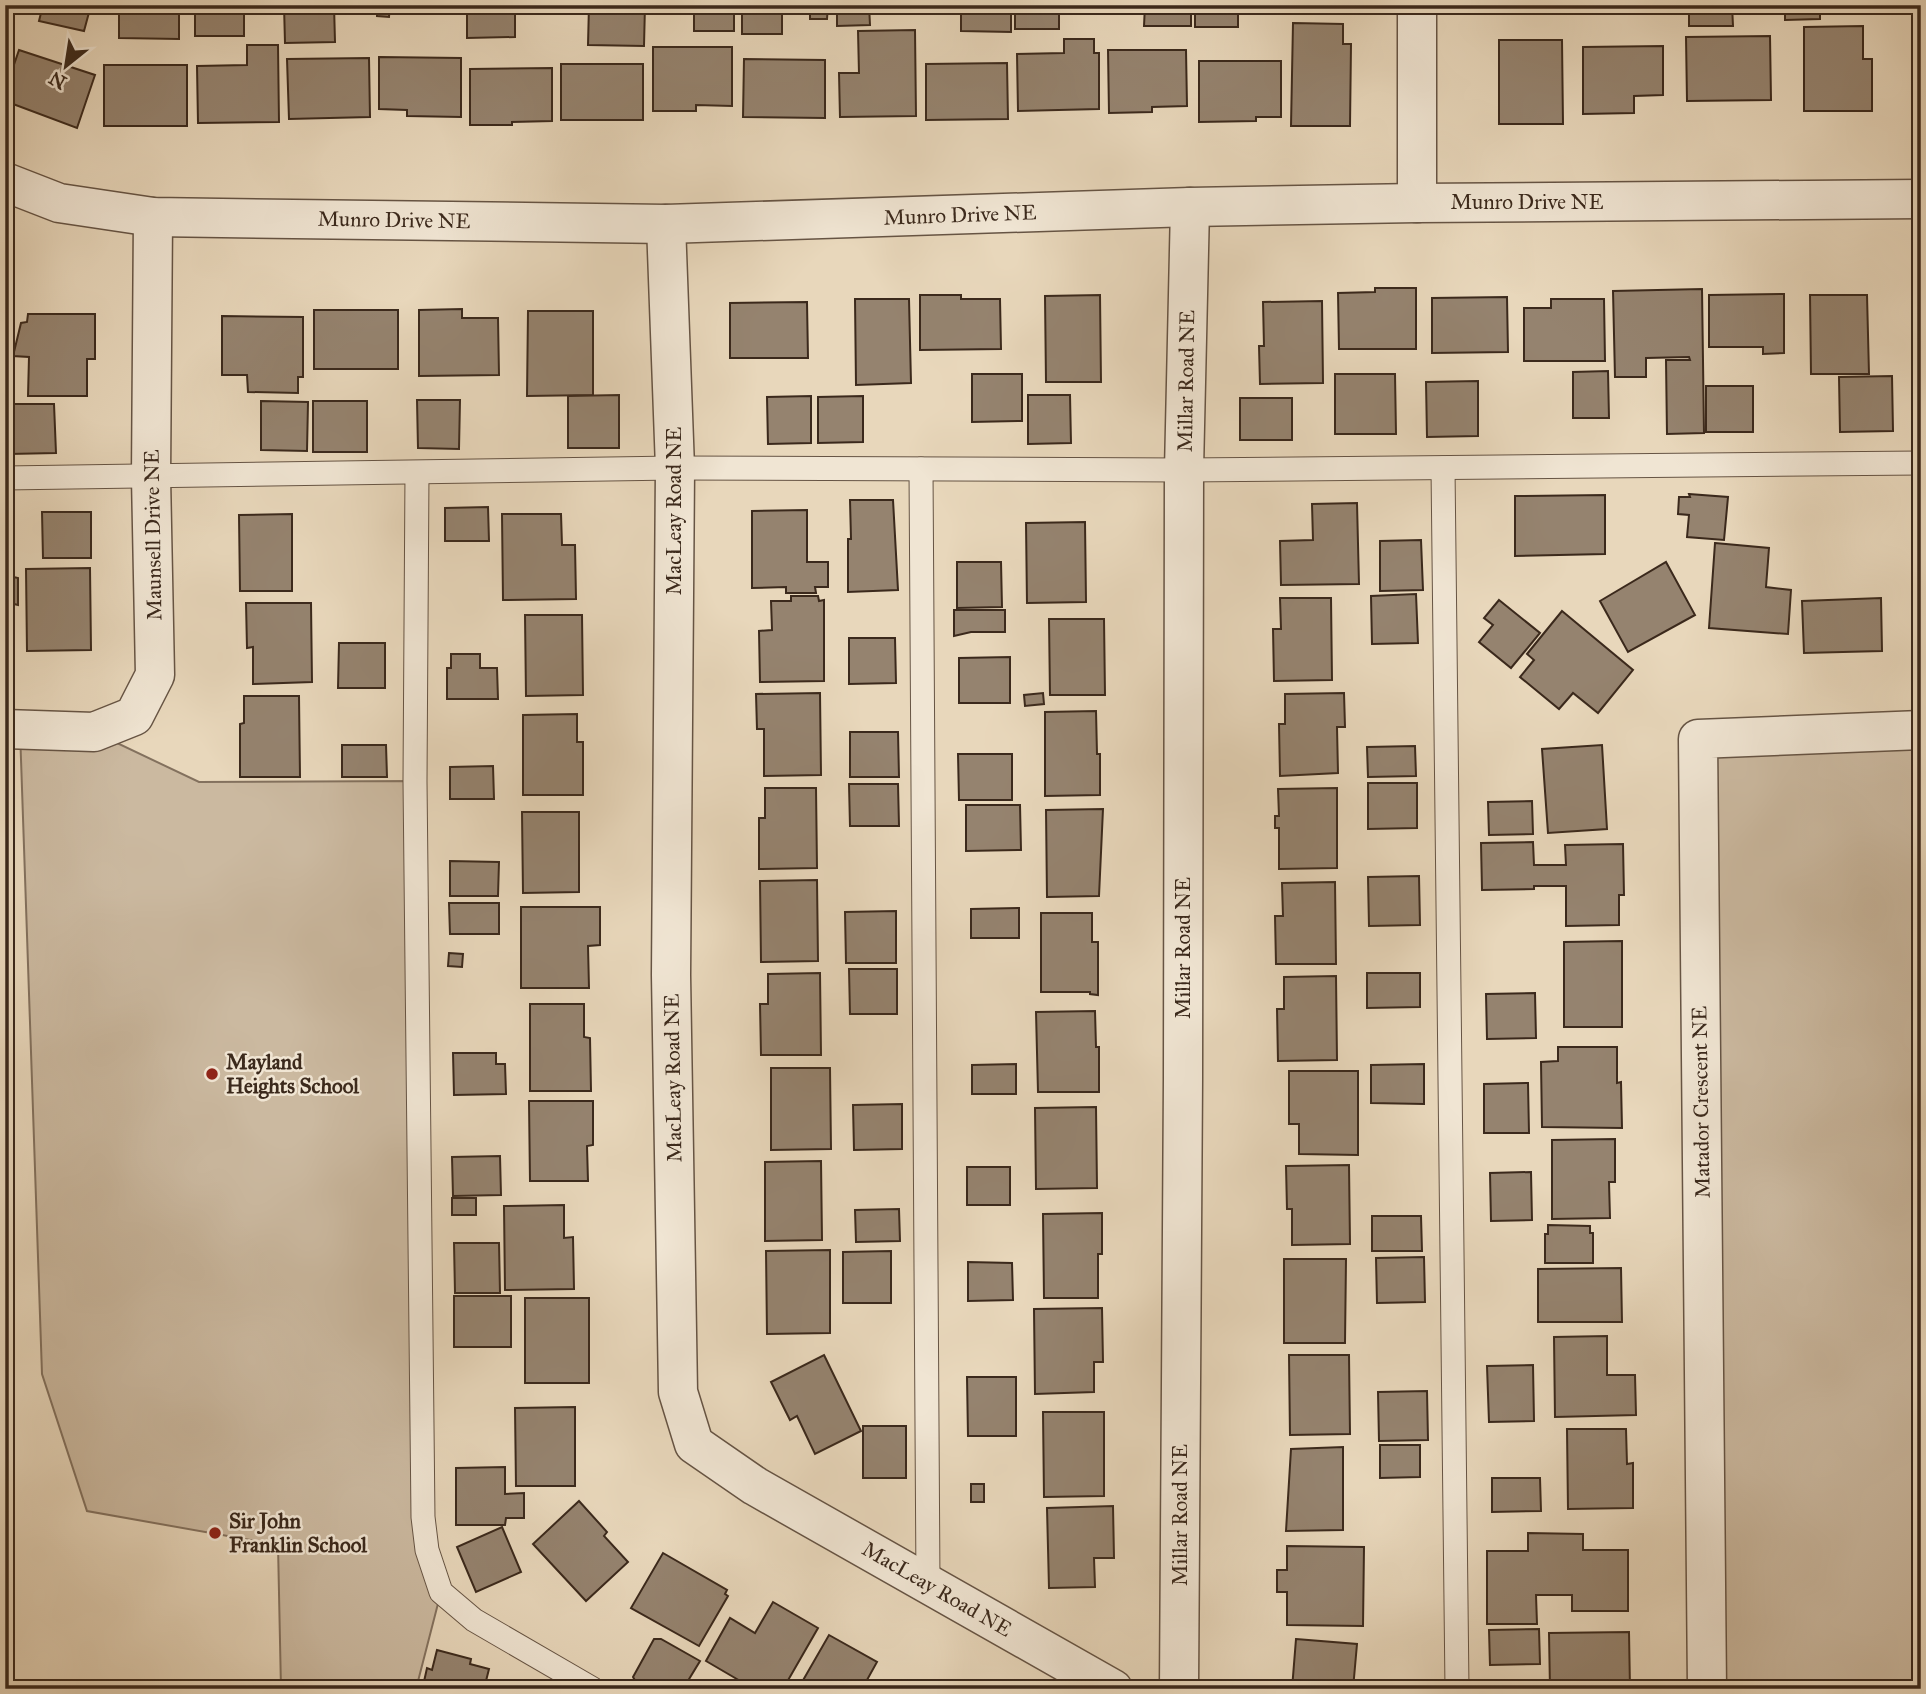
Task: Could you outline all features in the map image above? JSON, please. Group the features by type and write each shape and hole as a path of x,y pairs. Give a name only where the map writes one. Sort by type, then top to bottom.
{"street":[{"path":"1417,5 1417,203"},
{"name":"Munro Drive NE","path":"5,182 59,203 153,217 666,224 1190,207 1921,199"},
{"name":"Millar Road NE","path":"1179,1689 1184,470 1190,207"},
{"name":"Maunsell Drive NE","path":"5,729 94,732 134,716 155,675 151,477 153,217"},
{"name":"MacLeay Road NE","path":"666,224 675,468 671,975 678,1392 694,1444 755,1486 1113,1689"},
{"name":"Matador Crescent NE","path":"1707,1689 1698,739 1921,730"}],"lane":[{"path":"5,478 675,468 1184,470 1921,463"},
{"path":"1443,468 1457,1689"},
{"path":"921,469 929,1584"},
{"path":"417,473 415,781 424,1517 427,1549 440,1592 474,1620 593,1689"}],"shaded area":[{"name":"Mayland Heights School","path":"20,730 94,732 199,782 415,781 423,1415 441,1592 416,1689 281,1689 278,1545 87,1511 42,1374"},
{"path":"1921,730 1921,1689 1707,1689 1698,739"}],"building":[{"path":"43,5 91,5 84,31 39,21"},
{"path":"119,5 179,5 179,39 119,38"},
{"path":"195,5 244,5 244,36 195,36"},
{"path":"284,5 334,5 335,42 285,43"},
{"path":"377,5 390,5 389,17 377,16"},
{"path":"467,5 515,5 515,37 467,38"},
{"path":"589,5 645,5 644,46 588,45"},
{"path":"694,5 734,5 734,31 694,31"},
{"path":"742,5 782,5 782,34 742,34"},
{"path":"810,5 828,5 827,19 810,19"},
{"path":"837,5 869,5 870,25 837,26"},
{"path":"961,5 1011,5 1011,32 961,31"},
{"path":"1015,5 1059,5 1059,29 1015,29"},
{"path":"1145,5 1191,5 1191,26 1144,26"},
{"path":"1195,5 1238,5 1238,27 1195,27"},
{"path":"1512,5 1561,5 1560,14 1512,11"},
{"path":"1689,5 1732,5 1733,26 1689,26"},
{"path":"1785,5 1820,5 1820,19 1785,20"},
{"path":"1293,23 1343,24 1343,44 1351,44 1350,126 1291,126"},
{"path":"1863,26 1863,59 1872,59 1872,111 1804,111 1804,27"},
{"path":"915,30 916,116 840,117 839,73 859,73 858,31"},
{"path":"1770,36 1771,100 1687,101 1686,37"},
{"path":"1064,39 1094,39 1094,53 1099,53 1099,109 1018,111 1017,54 1064,53"},
{"path":"1499,40 1562,40 1563,124 1499,124"},
{"path":"247,45 278,45 279,122 198,123 197,66 247,65"},
{"path":"1663,46 1663,95 1634,96 1634,113 1583,114 1583,47"},
{"path":"653,47 732,47 732,106 696,105 696,111 653,111"},
{"path":"19,50 95,75 77,128 5,101 5,91"},
{"path":"1108,50 1186,50 1187,106 1152,107 1152,112 1109,113"},
{"path":"379,57 461,58 461,117 407,116 407,110 379,109"},
{"path":"369,58 370,117 289,119 287,59"},
{"path":"744,59 825,60 825,118 743,117"},
{"path":"1199,61 1281,61 1281,117 1256,117 1256,121 1199,122"},
{"path":"1007,63 1008,119 926,120 926,64"},
{"path":"561,64 643,64 643,120 561,120"},
{"path":"104,65 187,65 187,126 104,126"},
{"path":"552,68 552,121 470,125 470,69"},
{"path":"1375,288 1416,288 1416,349 1339,349 1338,293 1375,292"},
{"path":"1702,289 1704,433 1667,434 1666,360 1690,360 1689,357 1646,358 1646,377 1615,377 1613,291"},
{"path":"1784,294 1784,353 1763,354 1763,347 1709,347 1709,295"},
{"path":"920,295 1000,299 1001,349 920,350"},
{"path":"1100,295 1101,382 1046,382 1045,296"},
{"path":"1810,295 1867,295 1869,374 1811,374"},
{"path":"1507,297 1508,352 1432,353 1432,298"},
{"path":"855,299 909,299 911,383 856,385"},
{"path":"1551,299 1604,299 1605,361 1524,361 1524,308 1551,308"},
{"path":"1322,301 1323,383 1260,384 1259,346 1264,346 1263,302"},
{"path":"807,302 808,358 730,358 730,303"},
{"path":"462,309 462,318 498,318 499,375 419,376 419,310"},
{"path":"314,310 398,310 398,369 314,369"},
{"path":"528,311 593,311 593,395 527,396"},
{"path":"28,314 95,314 95,359 87,359 87,396 28,396 29,357 13,356 21,323 27,322"},
{"path":"222,316 303,317 303,377 298,377 298,393 248,392 247,375 222,375"},
{"path":"1608,371 1609,418 1573,418 1573,372"},
{"path":"972,374 1022,374 1022,421 972,422"},
{"path":"1335,374 1395,374 1396,434 1335,434"},
{"path":"1892,376 1893,431 1840,432 1839,377"},
{"path":"1478,381 1478,436 1427,437 1426,382"},
{"path":"1706,386 1753,386 1753,432 1706,432"},
{"path":"619,395 619,448 568,448 568,396"},
{"path":"1028,395 1070,395 1071,443 1028,444"},
{"path":"811,396 811,443 768,444 767,397"},
{"path":"863,396 863,442 818,443 818,397"},
{"path":"1240,398 1292,398 1292,440 1240,440"},
{"path":"417,400 460,400 459,449 418,448"},
{"path":"261,401 308,402 307,451 261,450"},
{"path":"313,401 367,401 367,452 313,452"},
{"path":"8,404 54,404 56,453 9,454"},
{"path":"1689,494 1728,497 1724,540 1687,537 1689,515 1678,514 1679,497 1690,497"},
{"path":"1605,495 1605,554 1515,556 1515,496"},
{"path":"850,500 893,500 898,590 848,592"},
{"path":"1357,503 1359,584 1281,585 1280,541 1313,540 1312,504"},
{"path":"488,507 489,541 445,541 445,508"},
{"path":"807,510 807,562 828,562 828,587 815,587 816,593 786,593 786,587 752,588 752,511"},
{"path":"42,512 91,512 91,558 43,558"},
{"path":"292,514 292,591 240,591 239,515"},
{"path":"502,514 561,514 562,545 575,545 576,599 503,600"},
{"path":"5,517 12,518 6,565 5,565"},
{"path":"1085,522 1086,602 1027,603 1026,523"},
{"path":"1421,540 1423,590 1380,591 1380,541"},
{"path":"1715,543 1769,548 1766,587 1791,590 1788,634 1709,628"},
{"path":"957,562 1001,562 1002,607 957,608"},
{"path":"1666,562 1695,615 1628,652 1600,601"},
{"path":"90,568 91,650 27,651 26,569"},
{"path":"5,575 18,578 18,605 14,604 5,639"},
{"path":"1416,594 1418,643 1372,644 1371,596"},
{"path":"791,596 818,596 819,601 824,600 824,681 760,682 759,631 772,630 771,601 791,601"},
{"path":"1280,598 1331,598 1332,680 1274,681 1273,629 1281,629"},
{"path":"1881,598 1882,651 1804,653 1802,601"},
{"path":"1499,600 1540,633 1511,668 1479,642 1493,625 1484,618"},
{"path":"246,603 311,603 312,682 253,684 253,647 247,648"},
{"path":"954,610 1005,610 1005,632 971,632 954,636"},
{"path":"1562,611 1633,670 1598,713 1573,693 1559,709 1520,677 1534,660 1527,654"},
{"path":"525,615 582,615 583,695 526,696"},
{"path":"1049,619 1104,619 1105,695 1050,695"},
{"path":"849,638 895,638 896,683 849,684"},
{"path":"339,643 385,643 385,688 338,688"},
{"path":"451,654 480,654 480,668 497,668 498,699 447,699 447,668 451,668"},
{"path":"1010,657 1010,703 959,703 959,658"},
{"path":"820,693 821,775 764,776 764,729 757,729 756,694"},
{"path":"1043,693 1044,704 1025,706 1024,695"},
{"path":"1344,693 1345,727 1337,727 1338,773 1280,776 1279,724 1285,724 1285,694"},
{"path":"244,696 299,696 300,777 240,777 240,724 244,723"},
{"path":"1096,711 1100,795 1045,796 1045,712"},
{"path":"577,714 577,742 583,742 583,795 523,795 523,715"},
{"path":"850,732 898,732 899,777 850,777"},
{"path":"342,745 386,745 387,777 342,777"},
{"path":"1602,745 1607,829 1548,833 1542,749"},
{"path":"1415,746 1416,776 1368,777 1367,747"},
{"path":"958,754 1012,754 1012,800 959,800"},
{"path":"493,766 494,799 450,799 450,767"},
{"path":"1368,783 1417,783 1417,828 1368,829"},
{"path":"849,784 898,784 899,826 850,826"},
{"path":"765,788 816,788 817,868 759,869 759,818 765,818"},
{"path":"1337,788 1337,868 1279,869 1279,828 1275,828 1275,816 1279,816 1278,789"},
{"path":"1532,801 1533,834 1489,835 1488,802"},
{"path":"966,805 1020,805 1021,850 966,851"},
{"path":"1103,809 1099,896 1047,897 1046,810"},
{"path":"522,812 579,812 579,892 523,893"},
{"path":"1533,842 1534,865 1566,865 1565,845 1623,844 1624,895 1619,895 1619,925 1566,926 1566,886 1482,890 1481,843"},
{"path":"450,861 499,862 498,896 450,896"},
{"path":"1419,876 1420,925 1369,926 1368,877"},
{"path":"817,880 818,961 761,962 760,881"},
{"path":"1335,882 1336,964 1276,964 1275,916 1283,916 1282,883"},
{"path":"449,903 499,903 499,934 450,934"},
{"path":"521,907 600,907 600,945 588,946 589,988 521,988"},
{"path":"1019,908 1019,938 971,938 971,909"},
{"path":"896,911 896,963 846,963 845,912"},
{"path":"1041,913 1092,913 1092,942 1098,942 1098,995 1090,992 1041,992"},
{"path":"1622,941 1622,1027 1564,1027 1564,942"},
{"path":"449,953 463,954 462,967 448,966"},
{"path":"849,969 897,969 897,1014 850,1014"},
{"path":"820,973 821,1055 761,1055 760,1004 768,1004 768,974"},
{"path":"1367,973 1420,973 1420,1007 1367,1008"},
{"path":"1336,976 1337,1060 1278,1061 1277,1009 1284,1009 1284,977"},
{"path":"1535,993 1536,1038 1487,1039 1486,994"},
{"path":"530,1004 584,1004 584,1037 590,1038 591,1091 530,1091"},
{"path":"1095,1011 1096,1047 1099,1047 1099,1092 1038,1092 1036,1012"},
{"path":"1558,1047 1617,1047 1617,1083 1621,1082 1622,1128 1542,1127 1541,1062 1558,1061"},
{"path":"453,1053 496,1053 496,1064 505,1064 506,1094 454,1095"},
{"path":"1016,1064 1016,1094 972,1094 972,1065"},
{"path":"1424,1064 1424,1104 1371,1103 1371,1065"},
{"path":"771,1068 830,1068 831,1149 771,1150"},
{"path":"1289,1071 1358,1071 1358,1155 1299,1154 1299,1124 1289,1124"},
{"path":"1528,1083 1529,1133 1484,1133 1484,1084"},
{"path":"529,1101 593,1101 593,1145 587,1146 588,1181 530,1181"},
{"path":"902,1104 902,1149 854,1150 853,1105"},
{"path":"1096,1107 1097,1188 1036,1189 1035,1108"},
{"path":"1615,1139 1615,1182 1609,1182 1610,1218 1552,1219 1552,1140"},
{"path":"500,1156 501,1195 453,1196 452,1157"},
{"path":"821,1161 822,1240 765,1241 765,1162"},
{"path":"1349,1165 1350,1244 1292,1245 1292,1209 1287,1209 1286,1166"},
{"path":"967,1167 1010,1167 1010,1205 967,1205"},
{"path":"1531,1172 1532,1220 1491,1221 1490,1173"},
{"path":"452,1198 476,1198 476,1215 452,1215"},
{"path":"564,1205 564,1238 573,1237 574,1289 505,1290 504,1206"},
{"path":"899,1209 900,1241 856,1242 855,1210"},
{"path":"1102,1213 1098,1298 1044,1298 1043,1214"},
{"path":"1372,1216 1421,1216 1422,1251 1372,1251"},
{"path":"1548,1225 1590,1226 1590,1233 1593,1233 1593,1263 1545,1263 1545,1234 1548,1234"},
{"path":"454,1243 499,1243 500,1293 455,1293"},
{"path":"830,1250 830,1333 767,1334 766,1251"},
{"path":"891,1251 891,1303 843,1303 843,1252"},
{"path":"1424,1257 1425,1302 1377,1303 1376,1258"},
{"path":"1284,1259 1346,1259 1345,1343 1284,1343"},
{"path":"968,1262 1012,1263 1013,1300 968,1301"},
{"path":"1621,1268 1622,1322 1538,1322 1538,1269"},
{"path":"454,1296 511,1296 511,1347 454,1347"},
{"path":"525,1298 589,1298 589,1383 525,1383"},
{"path":"1102,1308 1103,1362 1094,1362 1094,1392 1035,1394 1034,1309"},
{"path":"1607,1336 1607,1375 1635,1375 1636,1415 1555,1417 1554,1337"},
{"path":"824,1355 861,1431 815,1454 797,1416 790,1420 771,1382"},
{"path":"1289,1355 1349,1355 1350,1434 1290,1435"},
{"path":"1533,1365 1534,1421 1489,1422 1487,1366"},
{"path":"967,1377 1016,1377 1016,1436 968,1436"},
{"path":"1427,1391 1428,1440 1379,1441 1378,1392"},
{"path":"575,1407 575,1486 516,1486 515,1408"},
{"path":"1043,1412 1104,1412 1104,1496 1044,1497"},
{"path":"863,1426 906,1426 906,1478 863,1478"},
{"path":"1567,1429 1626,1429 1627,1464 1633,1463 1633,1508 1568,1509"},
{"path":"1380,1445 1420,1445 1420,1477 1380,1478"},
{"path":"1343,1447 1343,1530 1286,1531 1291,1449"},
{"path":"505,1467 505,1494 524,1493 524,1518 506,1518 505,1525 456,1525 456,1468"},
{"path":"1492,1478 1540,1478 1541,1511 1492,1512"},
{"path":"971,1484 984,1484 984,1502 971,1502"},
{"path":"579,1501 607,1532 604,1536 628,1562 586,1601 533,1544"},
{"path":"1113,1506 1114,1558 1094,1558 1095,1587 1049,1588 1047,1508"},
{"path":"5,1521 8,1522 13,1611 5,1612"},
{"path":"502,1527 521,1572 476,1592 457,1547"},
{"path":"1528,1533 1583,1534 1583,1550 1628,1550 1628,1611 1572,1611 1572,1595 1536,1595 1537,1624 1487,1624 1487,1551 1528,1551"},
{"path":"1287,1546 1364,1547 1363,1626 1287,1625 1287,1592 1277,1592 1277,1570 1287,1570"},
{"path":"663,1553 727,1590 725,1594 728,1596 699,1646 631,1608"},
{"path":"773,1602 818,1628 783,1689 754,1689 706,1661 730,1618 755,1633"},
{"path":"1539,1629 1540,1664 1490,1665 1489,1630"},
{"path":"1629,1632 1630,1689 1550,1689 1549,1633"},
{"path":"829,1635 877,1662 862,1689 798,1689"},
{"path":"654,1639 661,1639 700,1661 683,1689 647,1689 633,1677"},
{"path":"1296,1639 1357,1644 1353,1689 1292,1689"},
{"path":"437,1650 471,1659 470,1664 489,1669 484,1689 428,1689 423,1686 427,1668 432,1670"}],"place":[{"name":"Mayland Heights School","path":"212,1074"},
{"name":"Sir John Franklin School","path":"215,1533"}]}
